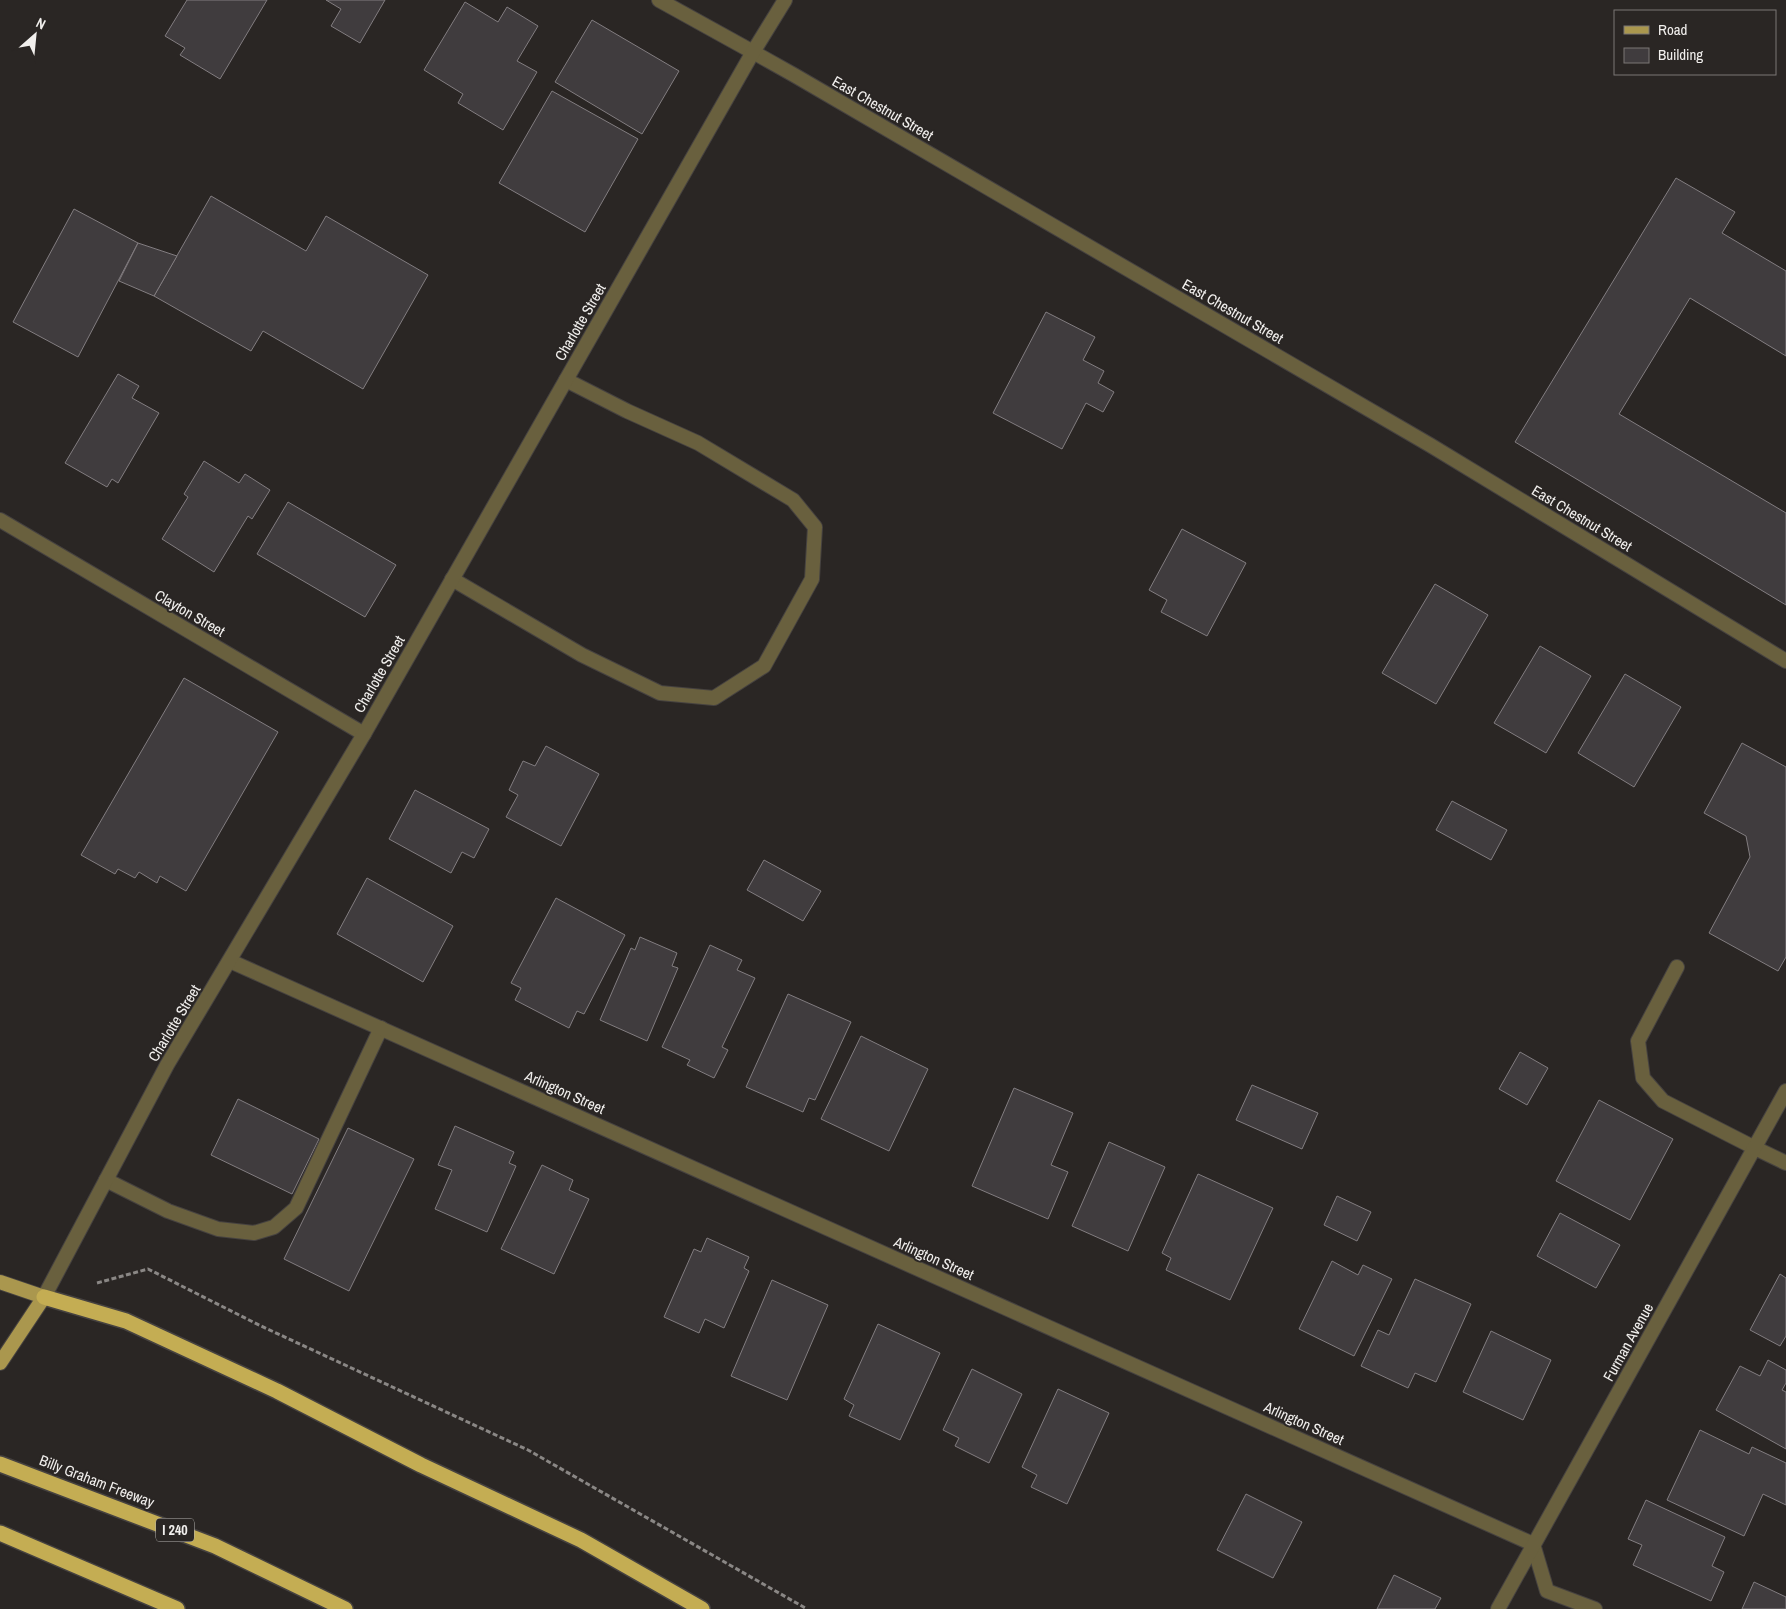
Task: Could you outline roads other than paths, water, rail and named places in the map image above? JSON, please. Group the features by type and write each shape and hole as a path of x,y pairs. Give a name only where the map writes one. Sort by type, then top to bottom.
{"highway":[{"path":"44,1297 126,1321 277,1391 422,1465 581,1540 702,1609"},
{"name":"Billy Graham Freeway","path":"0,1464 215,1546 345,1609"},
{"path":"0,1533 177,1609"}],"main road":[{"path":"0,1282 44,1297"},
{"name":"Charlotte Street","path":"0,1363 44,1297"}],"street":[{"name":"East Chestnut Street","path":"658,0 811,85 1430,445 1786,661"},
{"name":"Charlotte Street","path":"44,1297 167,1065 364,734 753,52 785,0"},
{"path":"452,579 582,655 660,693 714,698 764,666 812,579 815,527 793,500 698,443 627,411 566,380"},
{"name":"Clayton Street","path":"0,520 364,734"},
{"name":"Arlington Street","path":"230,961 1533,1544"},
{"path":"1678,967 1638,1041 1643,1078 1663,1101 1786,1163"},
{"path":"106,1180 168,1211 218,1229 254,1233 274,1227 296,1208 381,1028"},
{"name":"Furman Avenue","path":"1498,1609 1786,1090"},
{"path":"1533,1544 1547,1591 1595,1609"}]}
